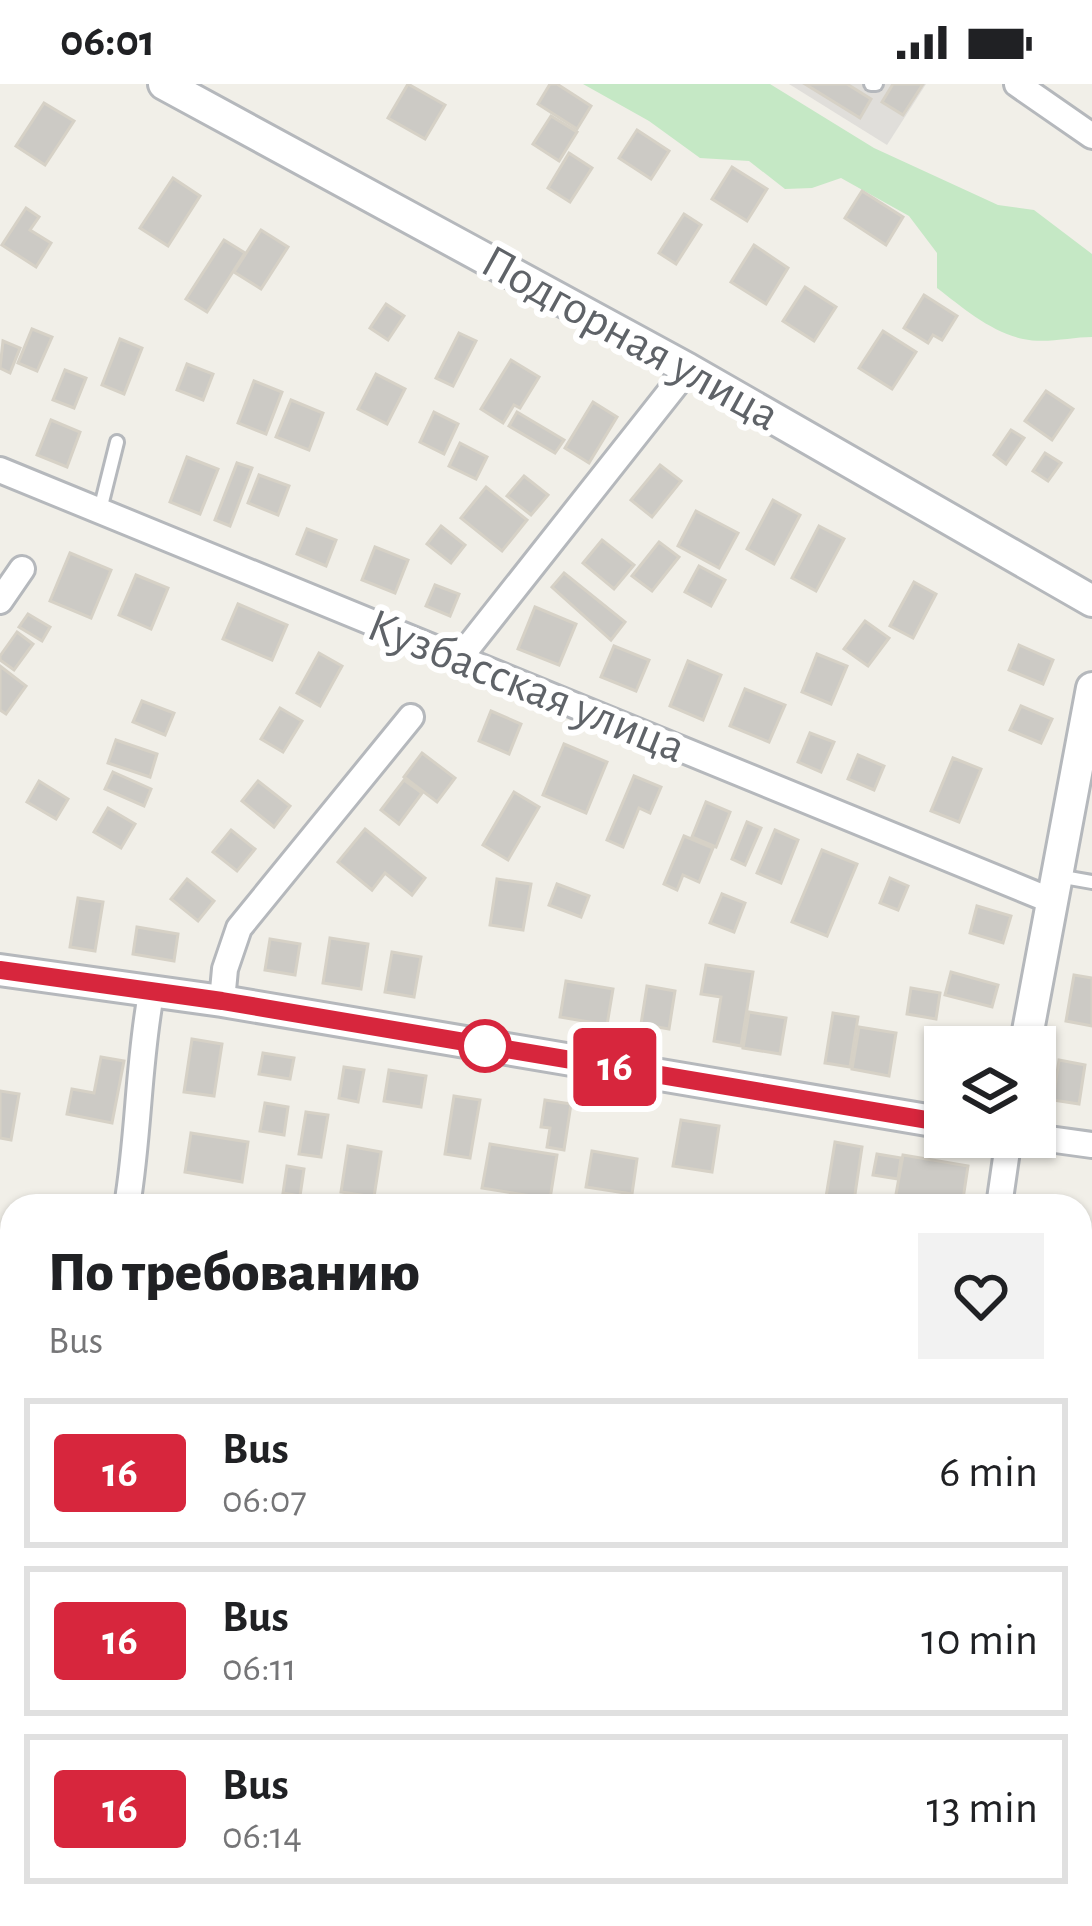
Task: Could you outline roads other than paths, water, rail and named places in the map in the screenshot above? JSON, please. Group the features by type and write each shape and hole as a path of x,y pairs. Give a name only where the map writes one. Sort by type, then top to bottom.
{"street":[{"name":"Подгорная улица","path":"164,84 688,369 1092,601"},
{"path":"1017,84 1092,136"},
{"path":"458,660 688,369"},
{"name":"Кузбасская улица","path":"0,470 458,660 1055,889"},
{"path":"0,601 22,569"},
{"path":"1029,1026 1092,688"},
{"path":"222,1001 225,969 239,928 411,717"},
{"path":"0,970 222,1001 924,1119"},
{"path":"129,1194 152,994"},
{"path":"1056,1140 1092,1145"},
{"path":"1001,1194 1006,1158"}],"lane":[{"path":"100,510 117,442"},
{"path":"1055,889 1092,882"}]}
